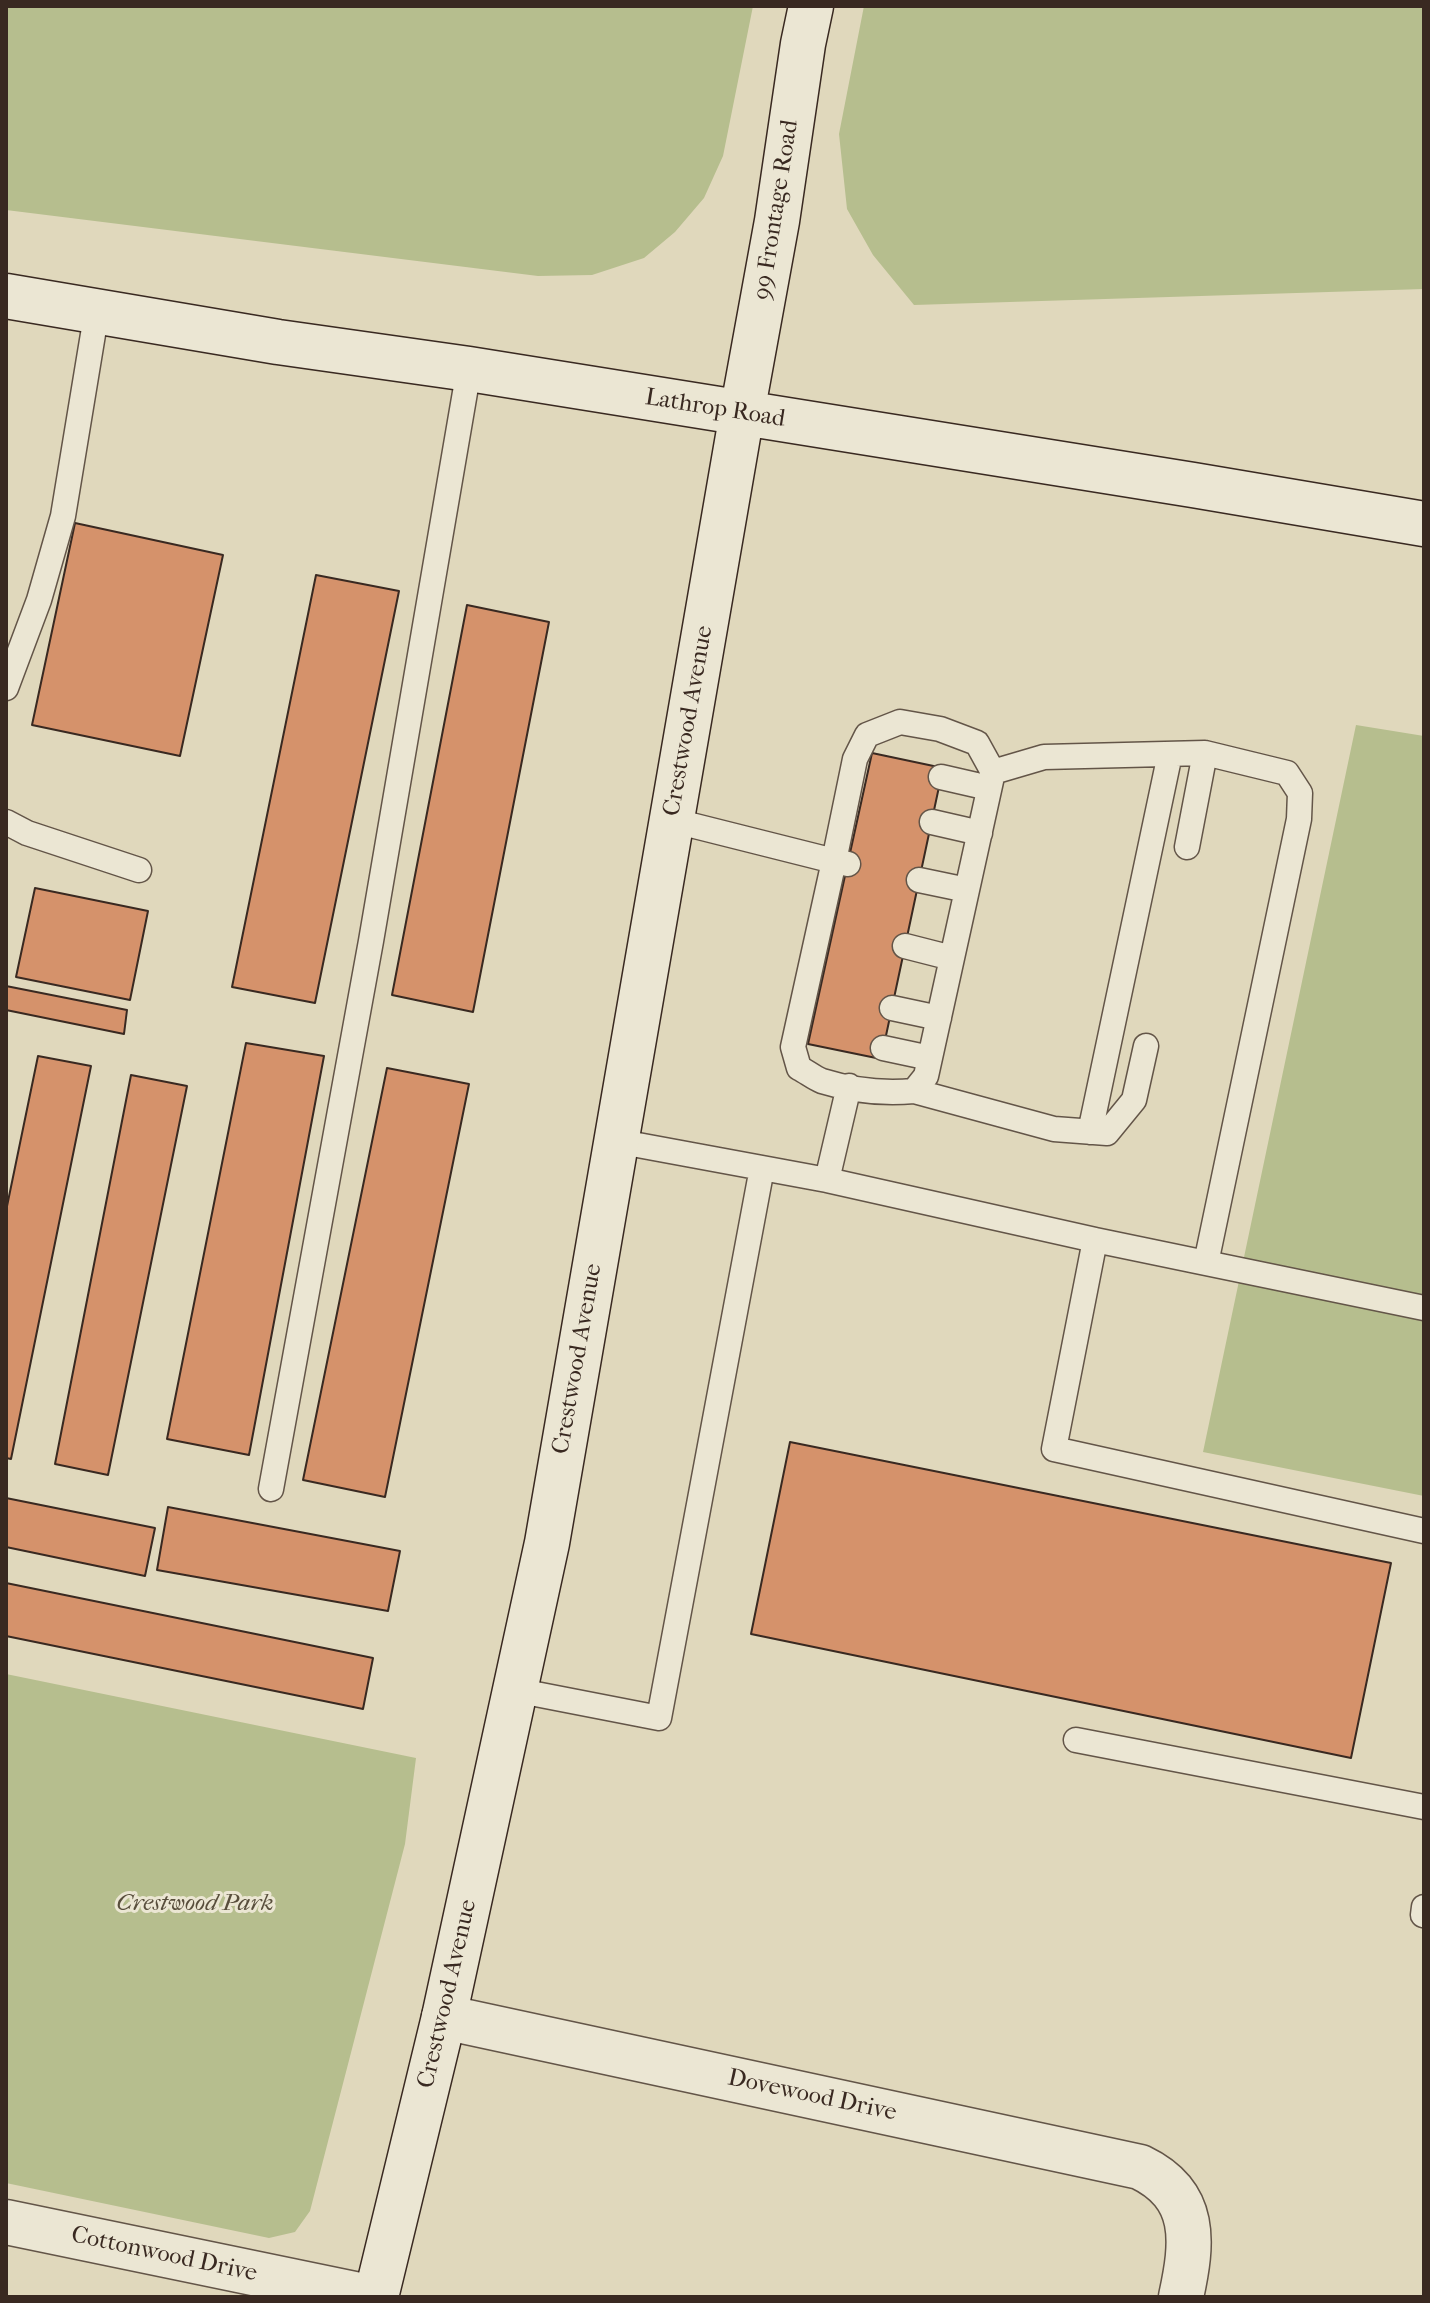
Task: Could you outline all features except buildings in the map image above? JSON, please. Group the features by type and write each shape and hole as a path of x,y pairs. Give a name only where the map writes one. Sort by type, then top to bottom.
{"street":[{"name":"99 Frontage Road","path":"742,413 777,221 811,6"},
{"name":"Lathrop Road","path":"6,296 1424,524"},
{"name":"Crestwood Avenue","path":"376,2297 444,2017 547,1543 742,413"},
{"name":"Dovewood Drive","path":"444,2017 1140,2167 1159,2176 1174,2190 1188,2218 1186,2274 1181,2297"},
{"name":"Cottonwood Drive","path":"6,2222 369,2297"}],"lane":[{"path":"6,688 39,600 63,516 97,310"},
{"path":"271,1489 371,941 469,369"},
{"path":"914,1091 926,1076 991,780 977,743 940,729 900,722 867,735 804,1032 793,1047 799,1068 821,1080 849,1086 889,1094 914,1091 1054,1129 1107,1133 1134,1100 1146,1046"},
{"path":"1187,847 1205,753"},
{"path":"941,777 991,780 1044,757 1205,753 1287,773 1300,793 1299,819 1206,1263"},
{"path":"1090,1132 1170,754"},
{"path":"671,820 841,862"},
{"path":"6,822 27,833 139,870"},
{"path":"932,822 980,833"},
{"path":"919,880 967,890"},
{"path":"905,946 952,958"},
{"path":"892,1008 939,1018"},
{"path":"883,1048 930,1058"},
{"path":"827,1180 849,1086"},
{"path":"616,1141 827,1180 1095,1240 1424,1308"},
{"path":"515,1690 659,1718 762,1168"},
{"path":"1095,1240 1054,1449 1424,1531"},
{"path":"1076,1740 1424,1807"}],"green space":[{"path":"6,6 753,6 723,156 704,198 675,232 644,258 592,275 538,276 6,210"},
{"path":"864,6 1424,6 1424,289 914,305 873,255 847,209 839,134"},
{"path":"1356,725 1424,736 1424,1496 1203,1452"},
{"name":"Crestwood Park","path":"6,1674 416,1758 405,1844 310,2211 295,2232 269,2238 6,2183"}]}
